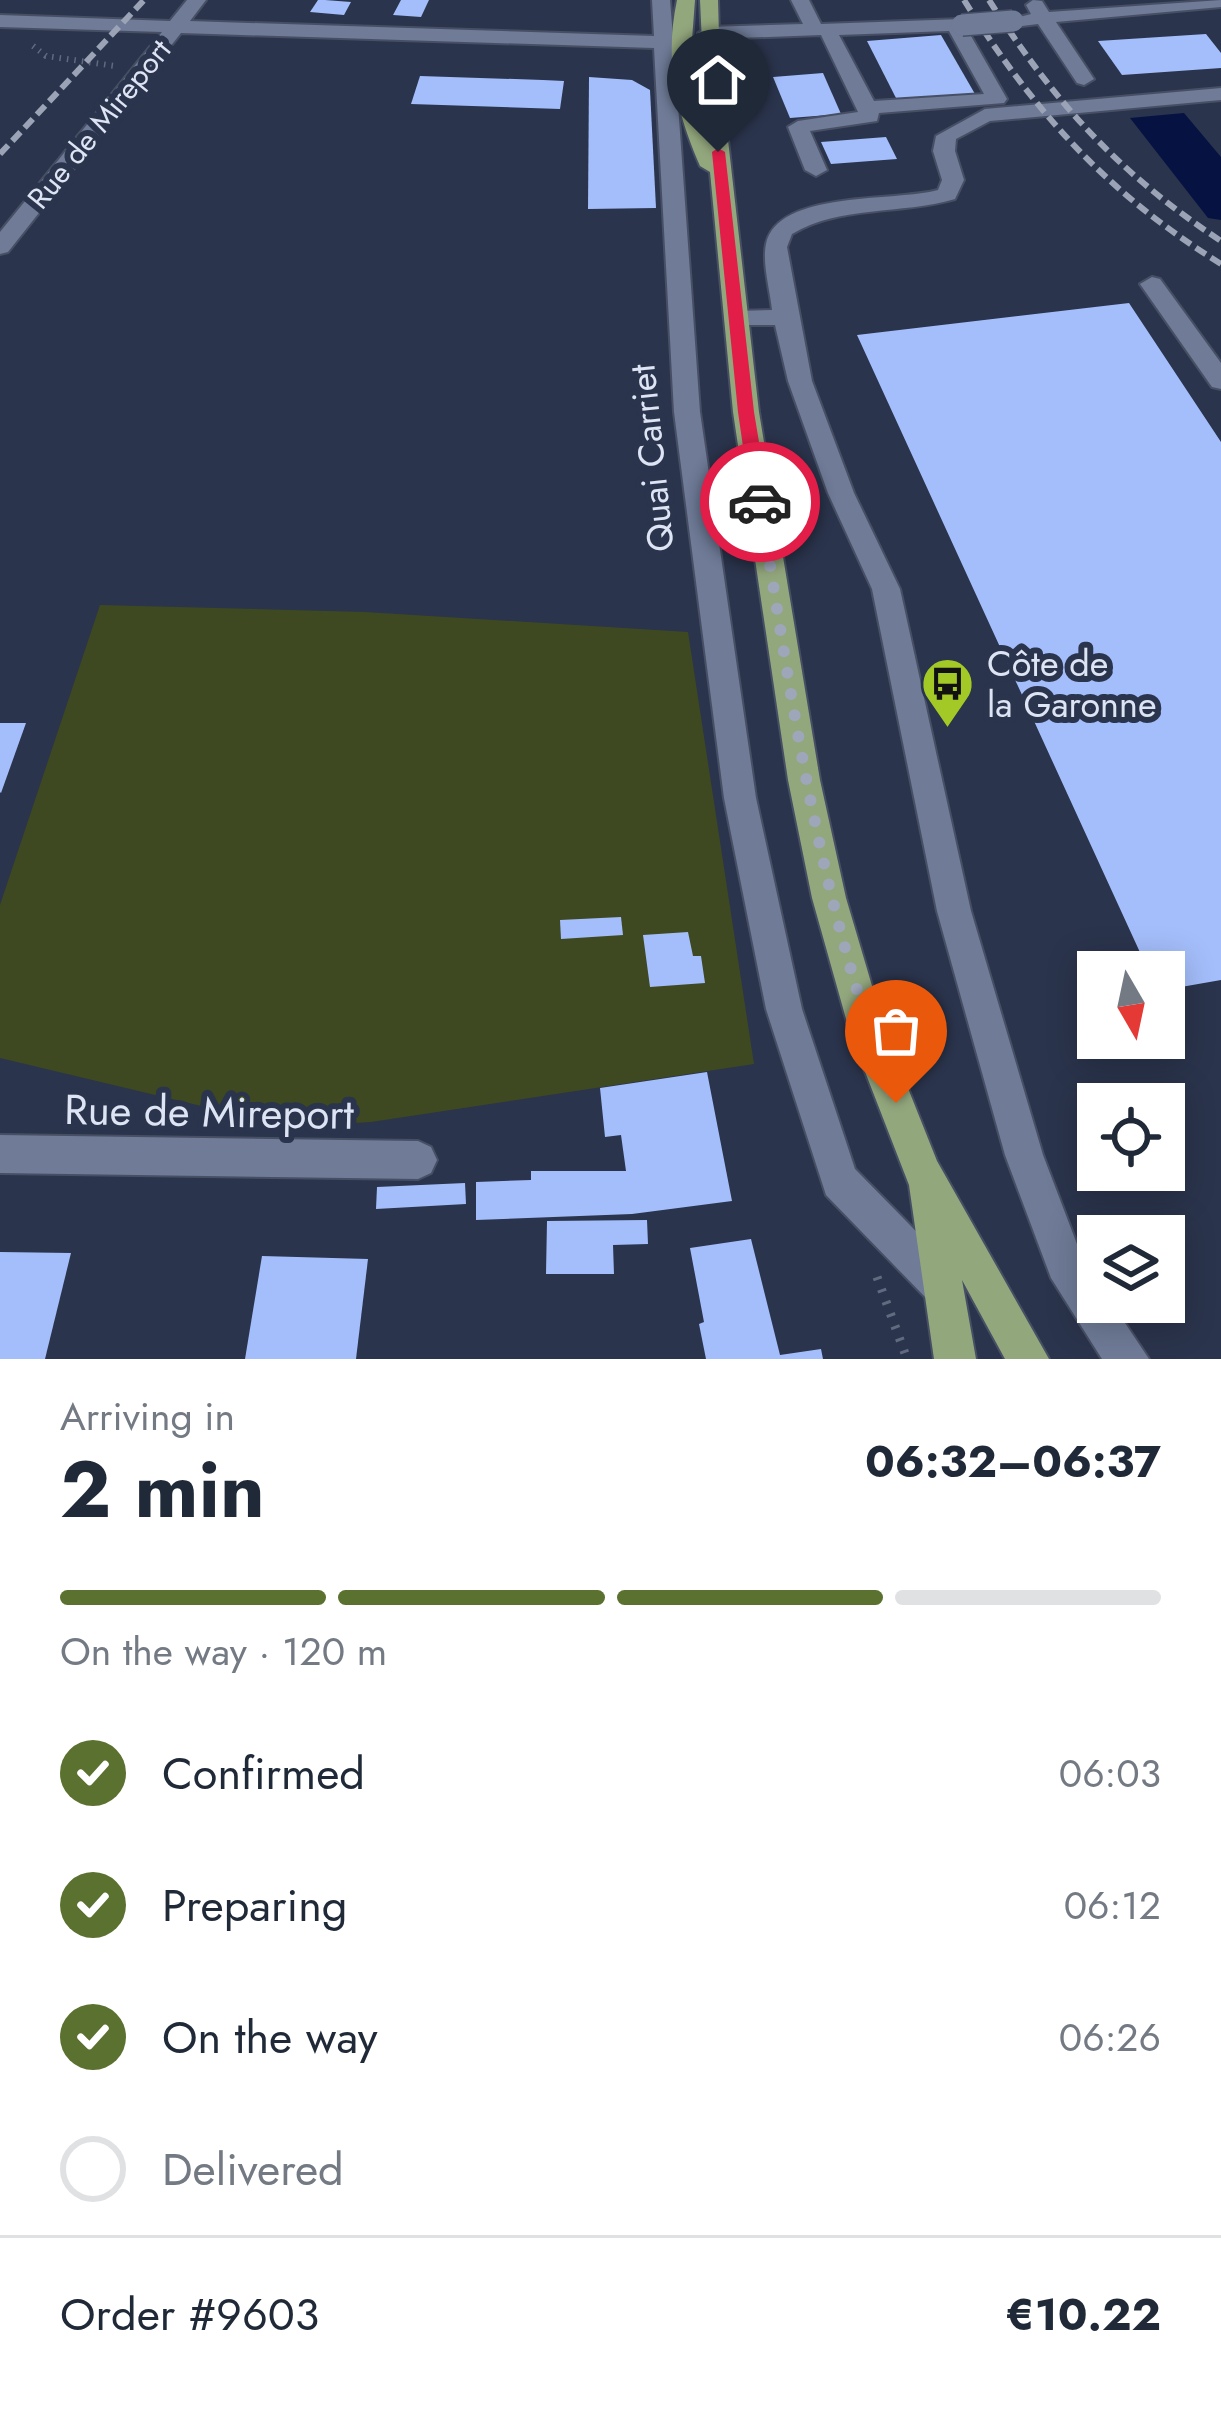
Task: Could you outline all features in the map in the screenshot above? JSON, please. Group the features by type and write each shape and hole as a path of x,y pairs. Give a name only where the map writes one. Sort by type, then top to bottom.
{"main road":[{"name":"Quai Carriet","path":"686,0 671,43 683,105 723,194"},
{"name":"Quai Carriet","path":"709,0 708,38 746,412 801,757 829,898 868,1033 923,1173 1028,1359"},
{"name":"Quai Carriet","path":"923,1173 955,1359"}],"street":[{"name":"Rue de Mireport","path":"0,247 197,0"},
{"name":"Quai Carriet","path":"661,0 671,43 687,412 740,798 784,1009 840,1180 940,1284"},
{"path":"800,0 870,117 797,127 816,170"},
{"path":"867,108 997,99 952,25 923,0"},
{"path":"1032,0 1084,79"},
{"path":"0,21 671,43 1044,19 1221,1"},
{"path":"1188,4 1221,29"},
{"path":"1128,1359 1065,1264 1024,1155 954,911 886,590 842,494 800,381 776,247 782,230 815,211 923,201 947,194 953,180 943,142 971,119 1047,107 1221,94"},
{"path":"1152,284 1221,380"},
{"path":"736,318 785,317"},
{"name":"Rue de Mireport","path":"0,1154 418,1160"}],"path":[{"path":"20,43 37,59 122,73"}],"green space":[{"path":"100,605 365,612 688,632 754,1064 371,1122 289,1127 0,1058 0,905"}],"shaded area":[{"path":"1184,113 1221,157 1221,220 1208,218 1130,118"}],"building":[{"path":"318,0 351,2 344,15 310,12"},
{"path":"401,0 429,0 421,17 393,15"},
{"path":"1206,34 1221,53 1221,68 1122,75 1098,41"},
{"path":"941,35 975,94 897,100 867,41"},
{"path":"823,73 841,114 790,118 773,77"},
{"path":"420,76 564,81 560,109 411,104"},
{"path":"589,77 632,80 650,90 656,208 588,209"},
{"path":"886,137 897,159 831,164 821,142"},
{"path":"1129,303 1221,442 1221,980 1185,986 1185,951 1139,951 857,335"},
{"path":"0,723 26,723 1,793 0,792"},
{"path":"621,917 623,935 561,939 560,920"},
{"path":"688,932 693,956 701,956 705,983 650,987 643,935"},
{"path":"707,1072 732,1201 632,1214 476,1220 476,1182 531,1180 531,1171 626,1171 621,1135 605,1137 600,1088"},
{"path":"465,1183 466,1204 376,1209 377,1187"},
{"path":"647,1220 648,1244 613,1245 614,1274 546,1274 547,1221"},
{"path":"751,1239 780,1355 821,1349 823,1359 706,1359 690,1248"},
{"path":"0,1252 71,1253 45,1359 0,1359"},
{"path":"262,1256 368,1259 356,1359 245,1359"}],"railway":[{"path":"0,154 144,0"},
{"path":"964,0 1018,79 1076,148 1143,209 1221,264"},
{"path":"989,0 1039,72 1091,134 1151,189 1221,241"}],"way so far":[{"path":"760,502 829,898 868,1033 896,1103"}],"place":[{"name":"Côte de la Garonne","path":"948,730"}],"route":[{"path":"718,152 760,502"}]}
